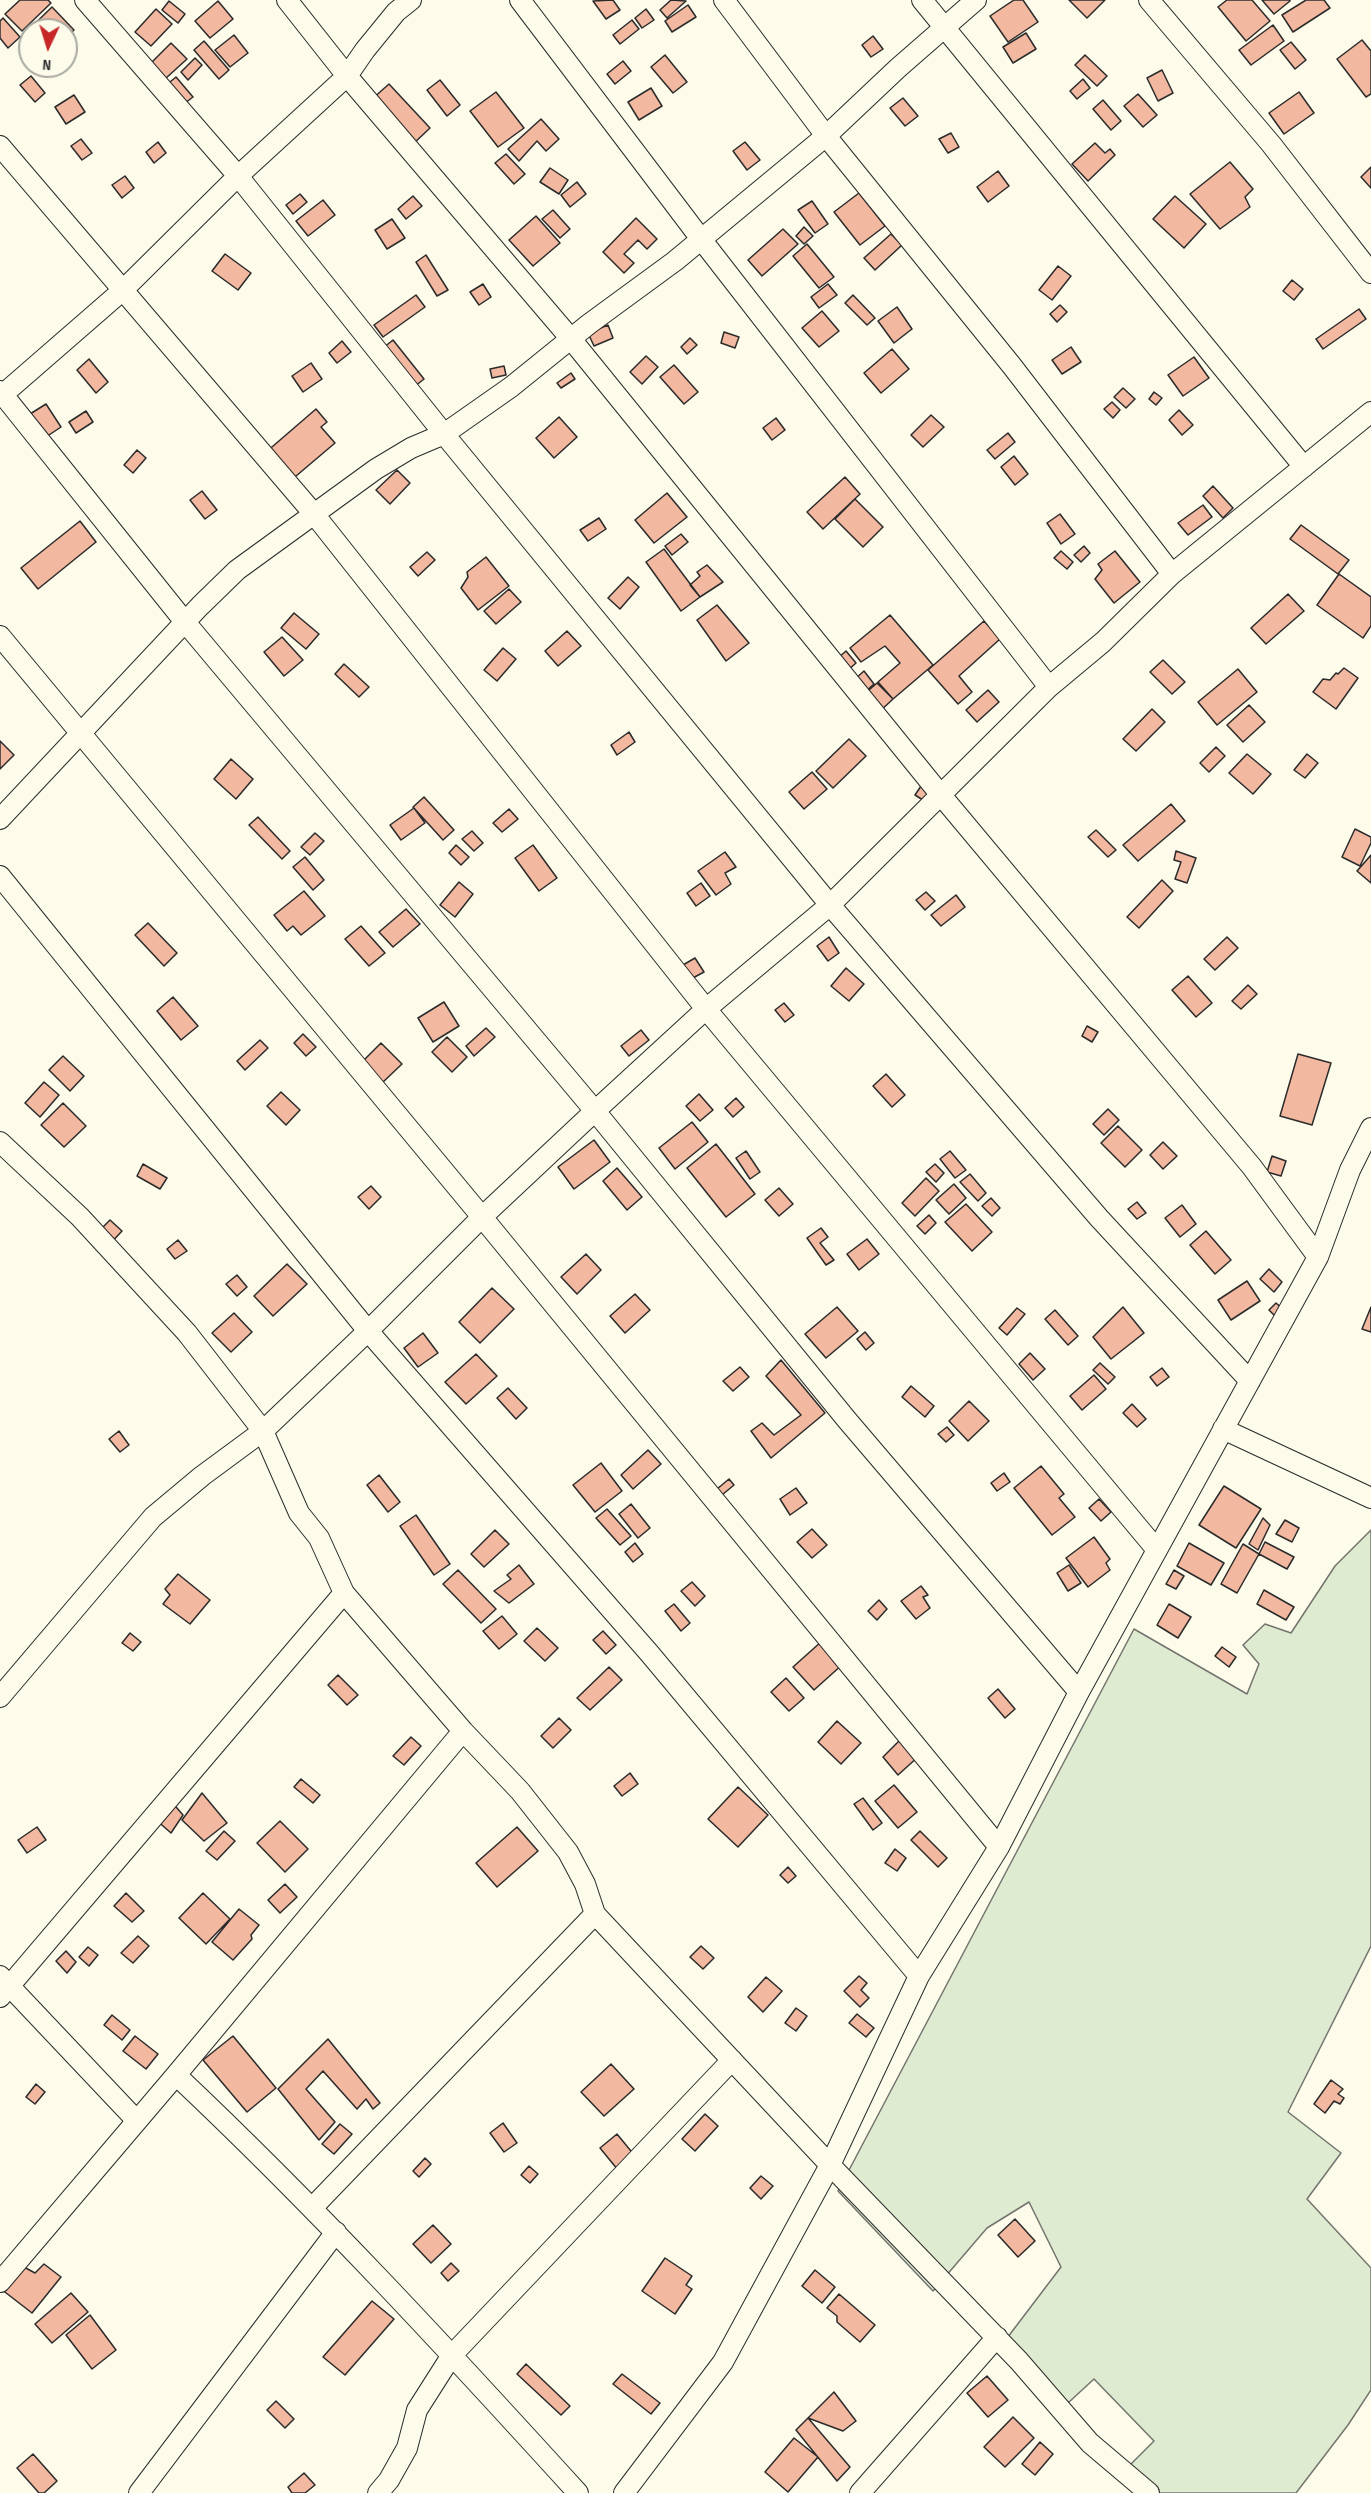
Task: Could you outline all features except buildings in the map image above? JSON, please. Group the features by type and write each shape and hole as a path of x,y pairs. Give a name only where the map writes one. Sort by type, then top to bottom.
{"street":[{"path":"85,0 237,176 444,434 830,905 1099,1218 1250,1381"},
{"path":"288,0 347,76 571,339 939,794 1252,1167 1318,1257"},
{"path":"411,0 396,12 347,76 237,176 123,290 1,394 185,622 595,1111 847,1420 1079,1692"},
{"path":"520,0 701,239 1049,687"},
{"path":"724,0 826,136 1012,366 1172,574"},
{"path":"922,0 1305,467"},
{"path":"0,819 185,622 237,570 376,469 411,448 444,434 511,387 701,239 826,136 897,68 976,0"},
{"path":"1149,0 1271,144 1371,273"},
{"path":"0,146 314,514 706,1009 1157,1550"},
{"path":"0,1697 153,1517 202,1476 263,1431 368,1331 482,1217 595,1111 706,1009 830,905 1049,687 1103,642 1172,574 1371,412"},
{"path":"0,636 482,1217 999,1847"},
{"path":"0,876 368,1331 650,1654 919,1976"},
{"path":"624,2493 723,2362 830,2165 919,1976 999,1847 1079,1692 1318,1257 1350,1170 1371,1128"},
{"path":"0,1142 80,1217 187,1333 263,1431 299,1513 319,1538 344,1593 463,1731 520,1791 568,1852 585,1884 595,1914 830,2165 997,2337 1089,2443 1149,2493"},
{"path":"1223,1429 1370,1496"},
{"path":"136,2121 3,1986 344,1593"},
{"path":"0,2282 463,1731"},
{"path":"312,2208 595,1914"},
{"path":"378,2493 389,2480 407,2448 417,2410 452,2355 732,2060"},
{"path":"176,2074 263,2157 336,2232 578,2493"},
{"path":"140,2493 336,2232"},
{"path":"860,2493 997,2337"}],"green space":[{"path":"1371,1530 1371,1946 1288,2112 1341,2153 1307,2199 1371,2268 1371,2390 1348,2425 1296,2493 1136,2493 1119,2476 1154,2441 1094,2379 1056,2414 998,2350 1061,2267 1029,2202 987,2228 933,2291 838,2191 1134,1629 1247,1694 1259,1664 1243,1645 1265,1624 1291,1633 1335,1566"}]}
